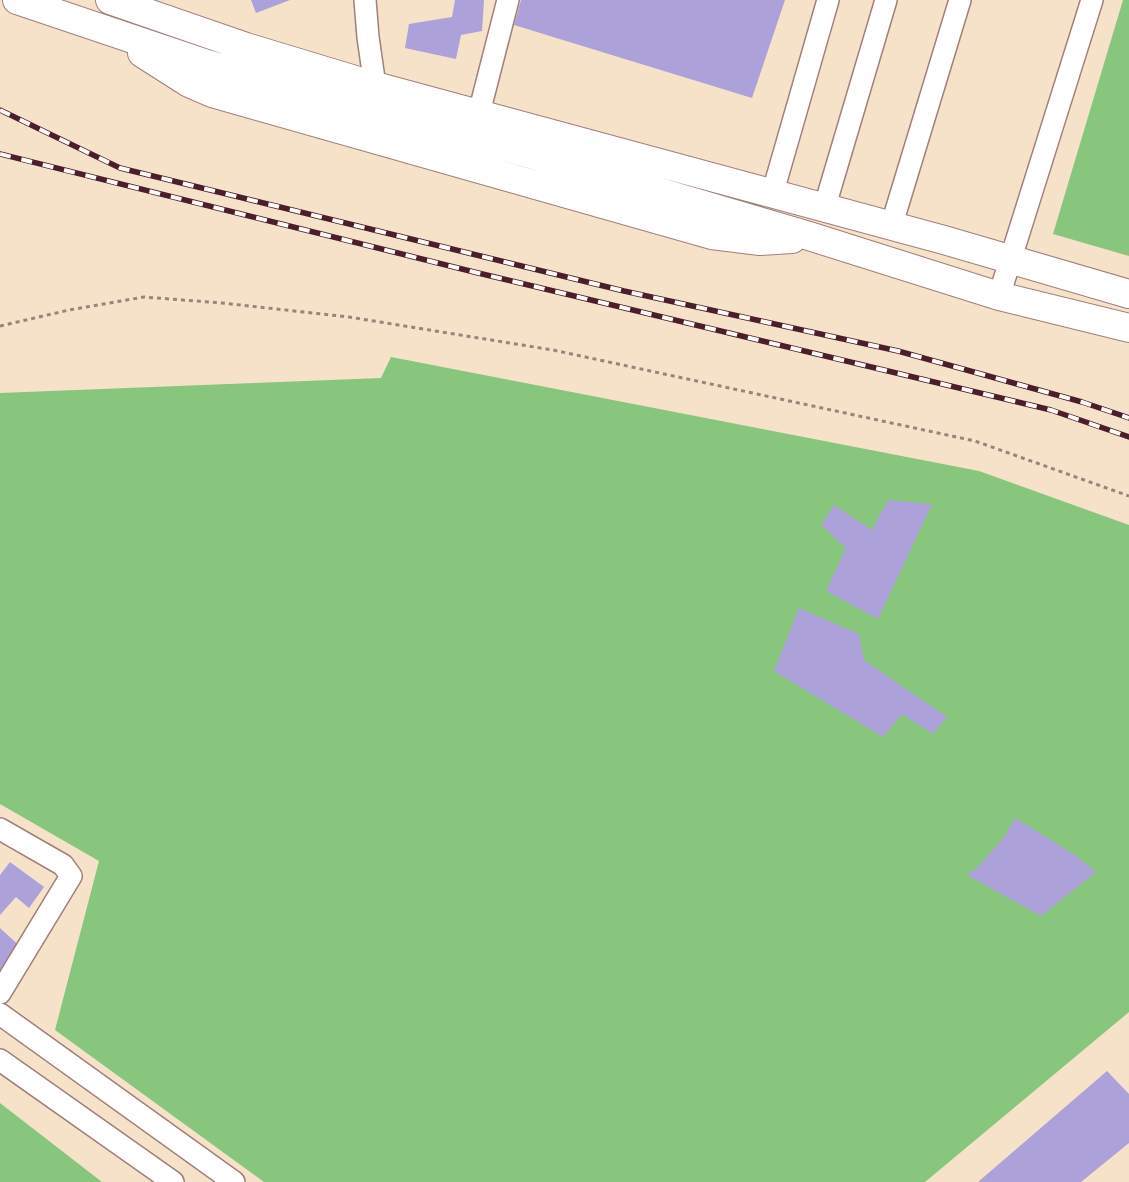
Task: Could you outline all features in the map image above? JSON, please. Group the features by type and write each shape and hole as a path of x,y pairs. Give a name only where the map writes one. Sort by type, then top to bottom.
{"street":[{"path":"17,0 111,32 189,83 212,93 712,235 760,241 808,236 999,296 1129,328"},
{"path":"110,0 246,47 375,86 479,113 1129,294"},
{"path":"365,0 375,86"},
{"path":"479,113 508,0"},
{"path":"772,195 828,0"},
{"path":"824,209 886,0"},
{"path":"891,227 960,0"},
{"path":"999,296 1092,0"},
{"path":"0,829 63,865 71,876 0,993"},
{"path":"0,1014 234,1182"},
{"path":"0,1060 173,1182"}],"path":[{"path":"0,326 69,310 144,298 222,302 349,317 553,350 975,441 1129,496"}],"green space":[{"path":"1123,0 1129,0 1129,256 1053,234"},
{"path":"391,357 979,471 1129,525 1129,1012 925,1182 264,1182 55,1030 99,861 0,804 0,393 381,378"},
{"path":"0,1103 102,1182 0,1182"}],"building":[{"path":"251,0 290,0 256,13"},
{"path":"455,0 484,0 482,31 461,35 456,59 405,48 409,24 452,17"},
{"path":"521,0 785,0 752,98 514,25"},
{"path":"888,500 932,504 878,619 826,591 846,548 821,525 834,505 872,530"},
{"path":"799,608 859,634 864,660 947,717 933,734 902,714 883,737 774,671"},
{"path":"1015,818 1075,855 1096,872 1041,916 967,875 979,866 1004,837"},
{"path":"10,862 44,887 29,908 16,897 0,915 0,875"},
{"path":"0,928 24,950 0,989"},
{"path":"1107,1071 1129,1094 1129,1143 1081,1182 978,1182"}],"railway":[{"path":"0,110 120,168 624,291 898,351 1082,402 1129,418"},
{"path":"0,154 474,272 1051,410 1129,437"}]}
